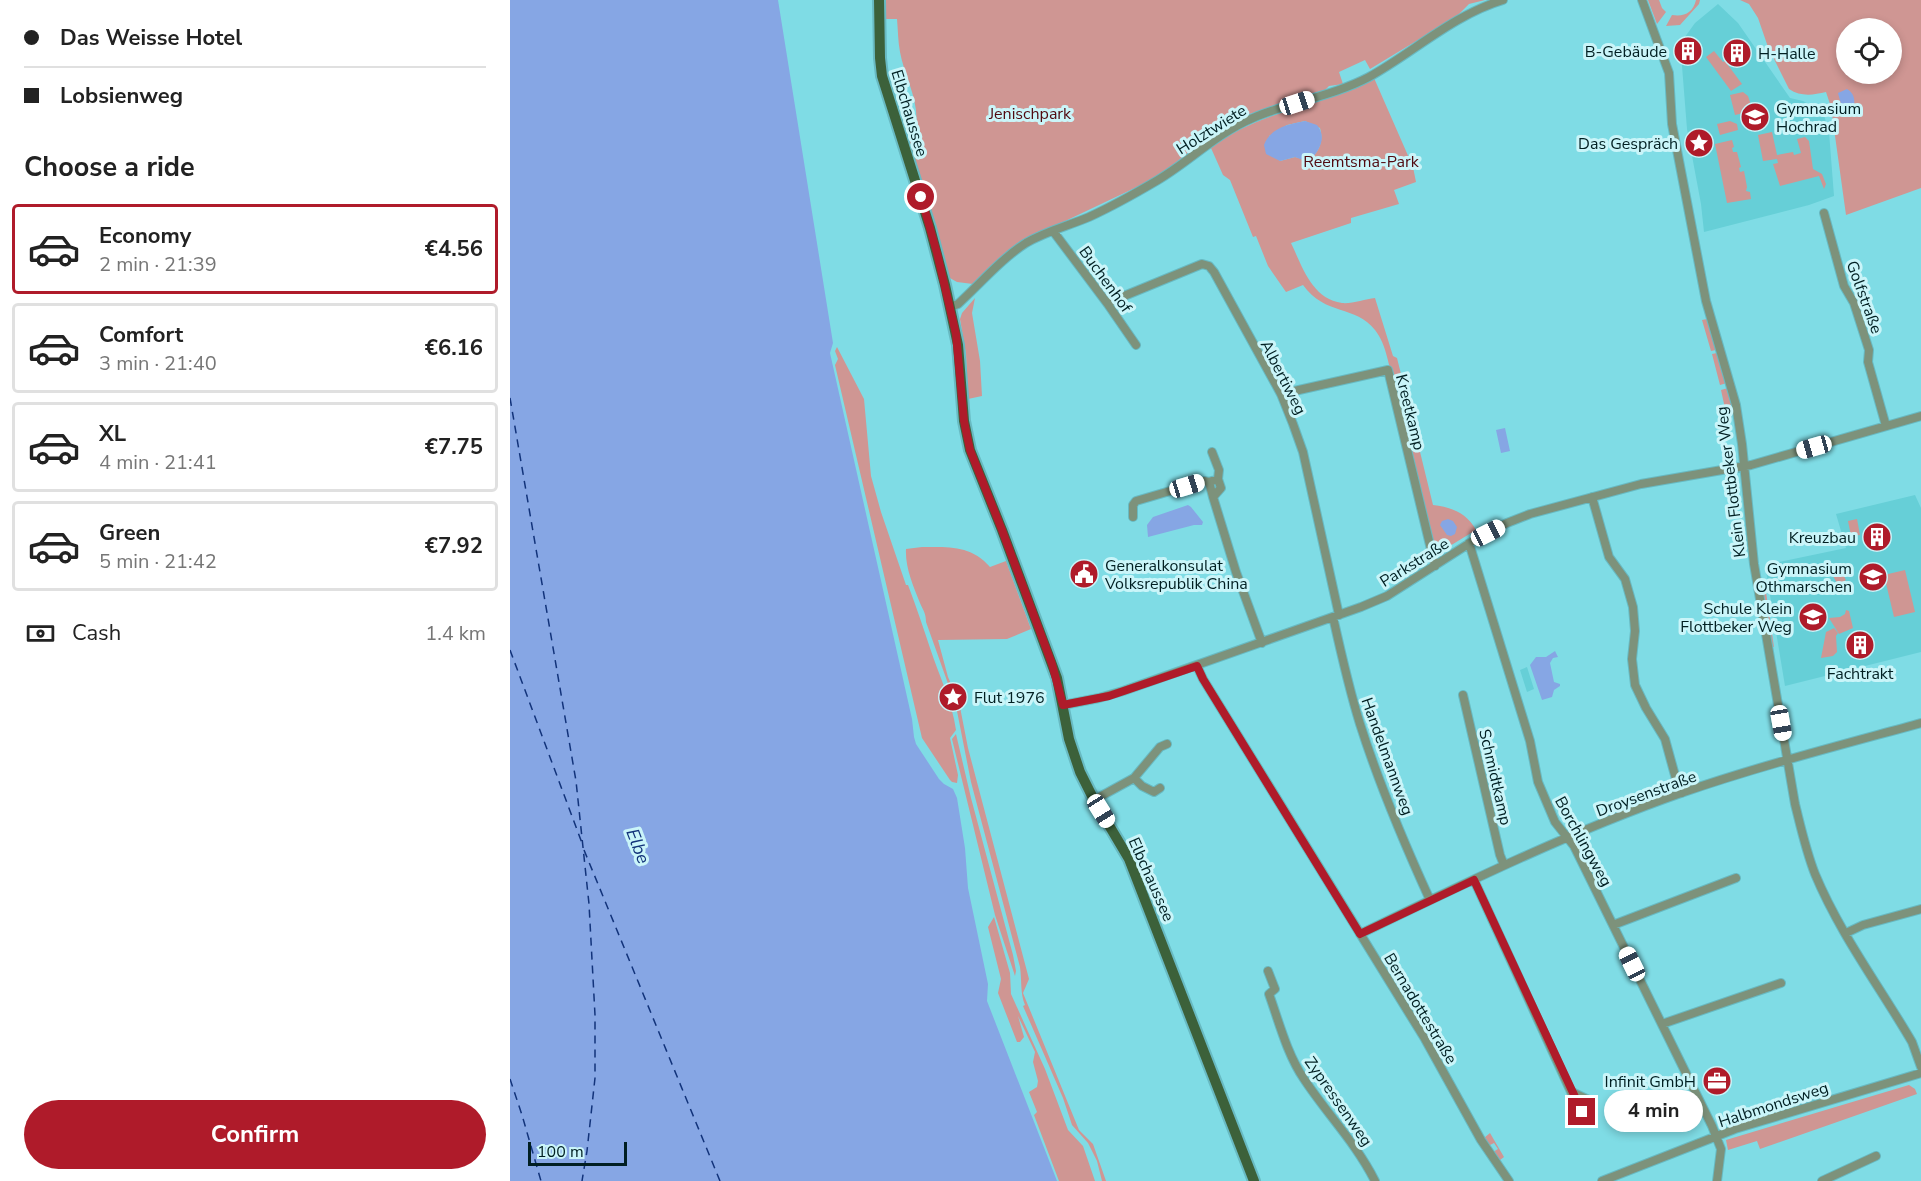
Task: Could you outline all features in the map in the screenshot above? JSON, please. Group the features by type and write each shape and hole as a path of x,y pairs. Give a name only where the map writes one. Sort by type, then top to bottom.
{"main road":[{"name":"Elbchaussee","path":"879,0 882,76 930,228 950,308 958,345 964,421 970,450 1057,678 1074,757 1094,801 1129,859 1141,887 1254,1181"}],"street":[{"name":"Holztwiete","path":"950,308 958,304 1026,243 1089,217 1145,188 1239,124 1368,77 1468,14 1503,0"},
{"name":"Klein Flottbeker Weg","path":"1642,0 1669,73 1673,131 1706,301 1736,405 1754,564 1795,804 1810,859 1829,903 1912,1042 1921,1067"},
{"name":"Golfstraße","path":"1824,213 1844,286 1854,303 1869,350 1868,362 1886,426"},
{"name":"Buchenhof","path":"1053,231 1136,345"},
{"name":"Albertiweg","path":"1107,303 1202,264 1209,267 1281,394 1303,453 1336,616"},
{"name":"Kreetkamp","path":"1281,394 1388,370 1435,566"},
{"name":"Parkstraße","path":"1063,705 1109,696 1262,643 1387,596 1469,543 1530,514 1652,482 1744,466 1921,416"},
{"path":"1212,452 1219,470 1218,479 1221,488 1213,497"},
{"path":"1133,518 1133,505 1136,501 1218,479"},
{"path":"1209,482 1236,572 1262,643"},
{"path":"1592,497 1609,557 1624,579 1633,608 1635,631 1632,659 1635,685 1665,739 1682,793"},
{"name":"Borchlingweg","path":"1469,543 1530,741 1538,782 1555,822 1574,846 1717,1136"},
{"name":"Handelmannweg","path":"1336,616 1347,676 1371,757 1414,866 1430,900"},
{"name":"Bernadottestraße","path":"1197,666 1425,1039 1481,1140 1509,1181"},
{"name":"Schmidtkamp","path":"1463,695 1504,865"},
{"name":"Droysenstraße","path":"1360,934 1504,865 1682,793 1787,760 1921,723"},
{"path":"1094,801 1134,778 1160,747 1167,744"},
{"path":"1134,778 1148,790 1154,792 1160,789"},
{"path":"1613,925 1736,878"},
{"path":"1474,880 1572,1092"},
{"path":"1846,933 1863,925 1921,909"},
{"name":"Zypressenweg","path":"1268,971 1275,990 1269,994 1291,1054 1303,1078 1356,1147 1375,1181"},
{"path":"1662,1024 1780,983"},
{"name":"Halbmondsweg","path":"1602,1181 1717,1136 1921,1073"},
{"path":"1717,1136 1721,1156 1717,1181"},
{"path":"1822,1181 1876,1156"}],"shaded area":[{"name":"Gymnasium Hochrad","path":"1718,4 1738,23 1790,98 1803,101 1823,112 1829,132 1834,196 1809,205 1704,232 1687,129 1682,66 1675,44 1682,41 1695,23"},
{"name":"Gymnasium Othmarschen","path":"1915,495 1921,508 1921,652 1785,686 1765,565 1846,548 1836,514"},
{"path":"1527,667 1534,689 1527,692 1520,670"}],"green space":[{"name":"Jenischpark","path":"883,0 1485,0 1469,4 1456,17 1370,69 1365,60 1339,72 1343,84 1329,86 1324,91 1227,121 1158,177 1021,242 973,284 957,282 948,277 908,143 914,133 916,110 900,52 897,19 883,19"},
{"path":"1648,0 1659,0 1666,12 1657,24"},
{"path":"1696,0 1700,0 1699,4 1680,25 1666,26 1672,15 1684,15 1690,11"},
{"path":"1740,0 1921,0 1921,188 1846,215 1831,107 1826,92 1803,94 1789,89 1768,47 1758,18 1749,4"},
{"path":"1714,51 1723,62 1725,61 1742,84 1731,91 1706,57"},
{"name":"Reemtsma-Park","path":"1374,78 1413,167 1416,182 1394,190 1399,204 1351,218 1351,223 1291,243 1309,280 1323,295 1342,303 1375,298 1393,356 1397,358 1433,505 1458,512 1468,519 1476,530 1435,555 1387,357 1379,336 1367,322 1321,302 1303,285 1286,292 1268,266 1256,236 1253,237 1230,180 1223,175 1211,148 1249,125 1354,88","holes":["1305,121 1320,128 1320,147 1315,155 1307,160 1295,157 1280,161 1269,136 1287,125"]},
{"path":"1743,92 1748,96 1753,111 1735,115 1730,95"},
{"path":"1730,121 1737,124 1738,130 1720,135 1717,124"},
{"path":"1772,132 1777,155 1801,153 1797,139 1805,137 1809,141 1813,169 1822,174 1826,184 1824,189 1819,176 1780,186 1773,164 1778,163 1777,159 1763,161 1758,135"},
{"path":"1732,140 1733,152 1737,152 1740,172 1744,171 1746,191 1750,192 1751,199 1727,203 1715,144"},
{"path":"975,298 972,313 980,361 982,396 968,399 966,354 960,319 962,313"},
{"path":"1707,319 1716,350 1711,351 1702,320"},
{"path":"837,347 864,399 871,476 881,512 952,709 956,730 950,738 958,775 957,783 950,780 922,738 835,365 838,359 835,351"},
{"path":"1717,353 1727,383 1720,385 1712,354"},
{"path":"1728,388 1734,412 1726,413 1721,390"},
{"path":"1857,519 1860,535 1851,536 1848,521"},
{"path":"922,547 967,551 990,567 1006,561 1031,629 1007,639 938,640 948,677 959,702 968,748 1029,979 1023,993 1079,1130 1093,1144 1106,1181 1102,1181 1097,1161 1088,1143 1072,1125 1063,1098 1023,1006 1025,1005 1023,1000 1020,967 971,782 956,706 908,570 906,549"},
{"path":"1838,565 1846,580 1838,585 1829,569"},
{"path":"1905,570 1915,612 1894,617 1884,575"},
{"path":"1764,590 1774,647 1771,646 1762,591"},
{"path":"1846,610 1849,611 1853,628 1839,634 1829,618 1840,617 1845,614"},
{"path":"1834,628 1838,633 1836,636 1837,652 1833,656 1821,658 1826,632"},
{"path":"956,734 1013,955 1015,976 995,915 952,739"},
{"path":"994,917 1010,973 1011,994 1045,1069 1068,1130 1083,1146 1095,1181 1059,1181 1034,1115 1037,1112 1029,1092 1037,1087 1038,1081 1033,1062 1035,1052 1018,1016 1024,1037 1017,1042 998,993 1001,979 988,927"},
{"path":"1909,1085 1915,1089 1917,1094 1760,1149 1757,1141 1728,1150 1726,1140"},
{"path":"1490,1133 1504,1157 1500,1160 1493,1152 1498,1149 1494,1143 1488,1146 1484,1138"}],"water":[{"name":"Elbe","path":"510,0 778,0 833,343 830,353 912,719 914,737 916,744 939,779 953,789 957,798 965,848 968,888 988,984 987,1001 1057,1181 510,1181"},
{"path":"1847,89 1854,97 1854,107 1847,116 1844,115 1838,93"},
{"path":"1305,121 1317,125 1322,138 1312,158 1303,160 1295,157 1280,161 1266,154 1264,145 1271,134 1287,125"},
{"path":"1505,428 1510,451 1501,453 1496,430"},
{"path":"1188,505 1203,522 1202,525 1148,537 1147,525 1153,517"},
{"path":"1448,519 1453,521 1457,527 1455,534 1451,536 1447,535 1440,525 1442,521"},
{"path":"1555,651 1558,657 1553,658 1550,663 1554,682 1560,686 1554,690 1552,697 1542,700 1530,665 1536,657 1546,657"}],"ferry route":[{"path":"510,398 576,781 589,904 595,1015 595,1078 582,1181"},
{"path":"510,650 582,843"},
{"path":"584,850 720,1181"},
{"path":"510,1079 541,1181"}],"place":[{"name":"B-Gebäude","path":"1688,51"},
{"name":"H-Halle","path":"1737,53"},
{"name":"Gymnasium Hochrad","path":"1755,117"},
{"name":"Das Gespräch","path":"1699,143"},
{"name":"Kreuzbau","path":"1877,537"},
{"name":"Generalkonsulat Volksrepublik China","path":"1084,574"},
{"name":"Gymnasium Othmarschen","path":"1873,577"},
{"name":"Schule Klein Flottbeker Weg","path":"1813,617"},
{"name":"Fachtrakt","path":"1860,645"},
{"name":"Flut 1976","path":"953,697"},
{"name":"Infinit GmbH","path":"1717,1081"}],"route":[{"path":"921,197 956,334 967,440 1052,664 1063,705 1109,696 1197,666 1360,934 1474,880 1582,1112"}]}
